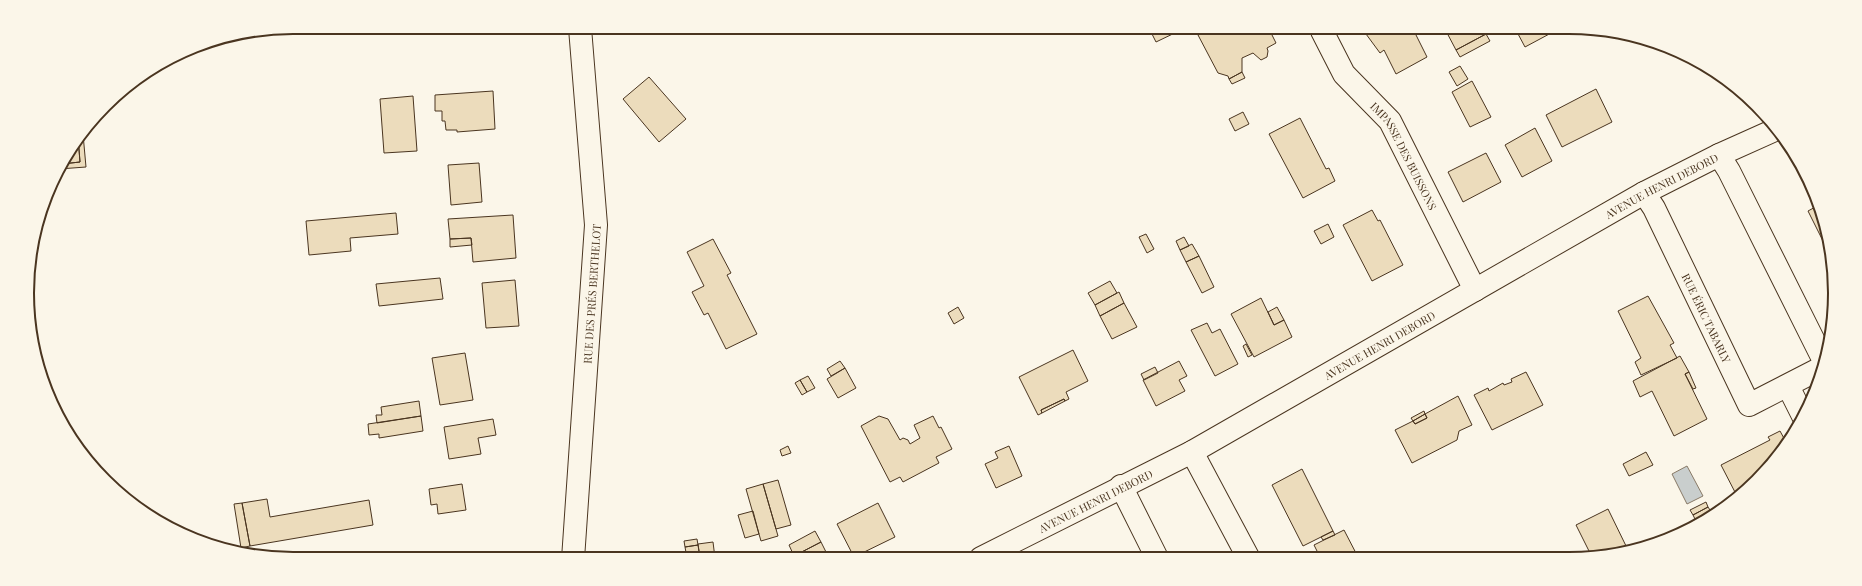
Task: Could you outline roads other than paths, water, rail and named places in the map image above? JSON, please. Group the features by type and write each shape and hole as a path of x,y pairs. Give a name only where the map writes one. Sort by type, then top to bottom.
{"street":[{"name":"RUE DES PRÉS BERTHELOT","path":"573,552 596,225 580,34"},
{"name":"IMPASSE DES BUISSONS","path":"1324,34 1344,74 1390,121 1475,290"},
{"name":"AVENUE HENRI DEBORD","path":"993,552 1121,486 1192,452 1644,193 1718,155 1771,132"},
{"path":"1718,155 1729,171 1820,354"},
{"name":"RUE ÉRIC TABARLY","path":"1644,193 1654,208 1749,405 1816,371"},
{"path":"1788,386 1800,410"},
{"path":"1192,452 1245,552"},
{"path":"1121,486 1154,552"}]}
